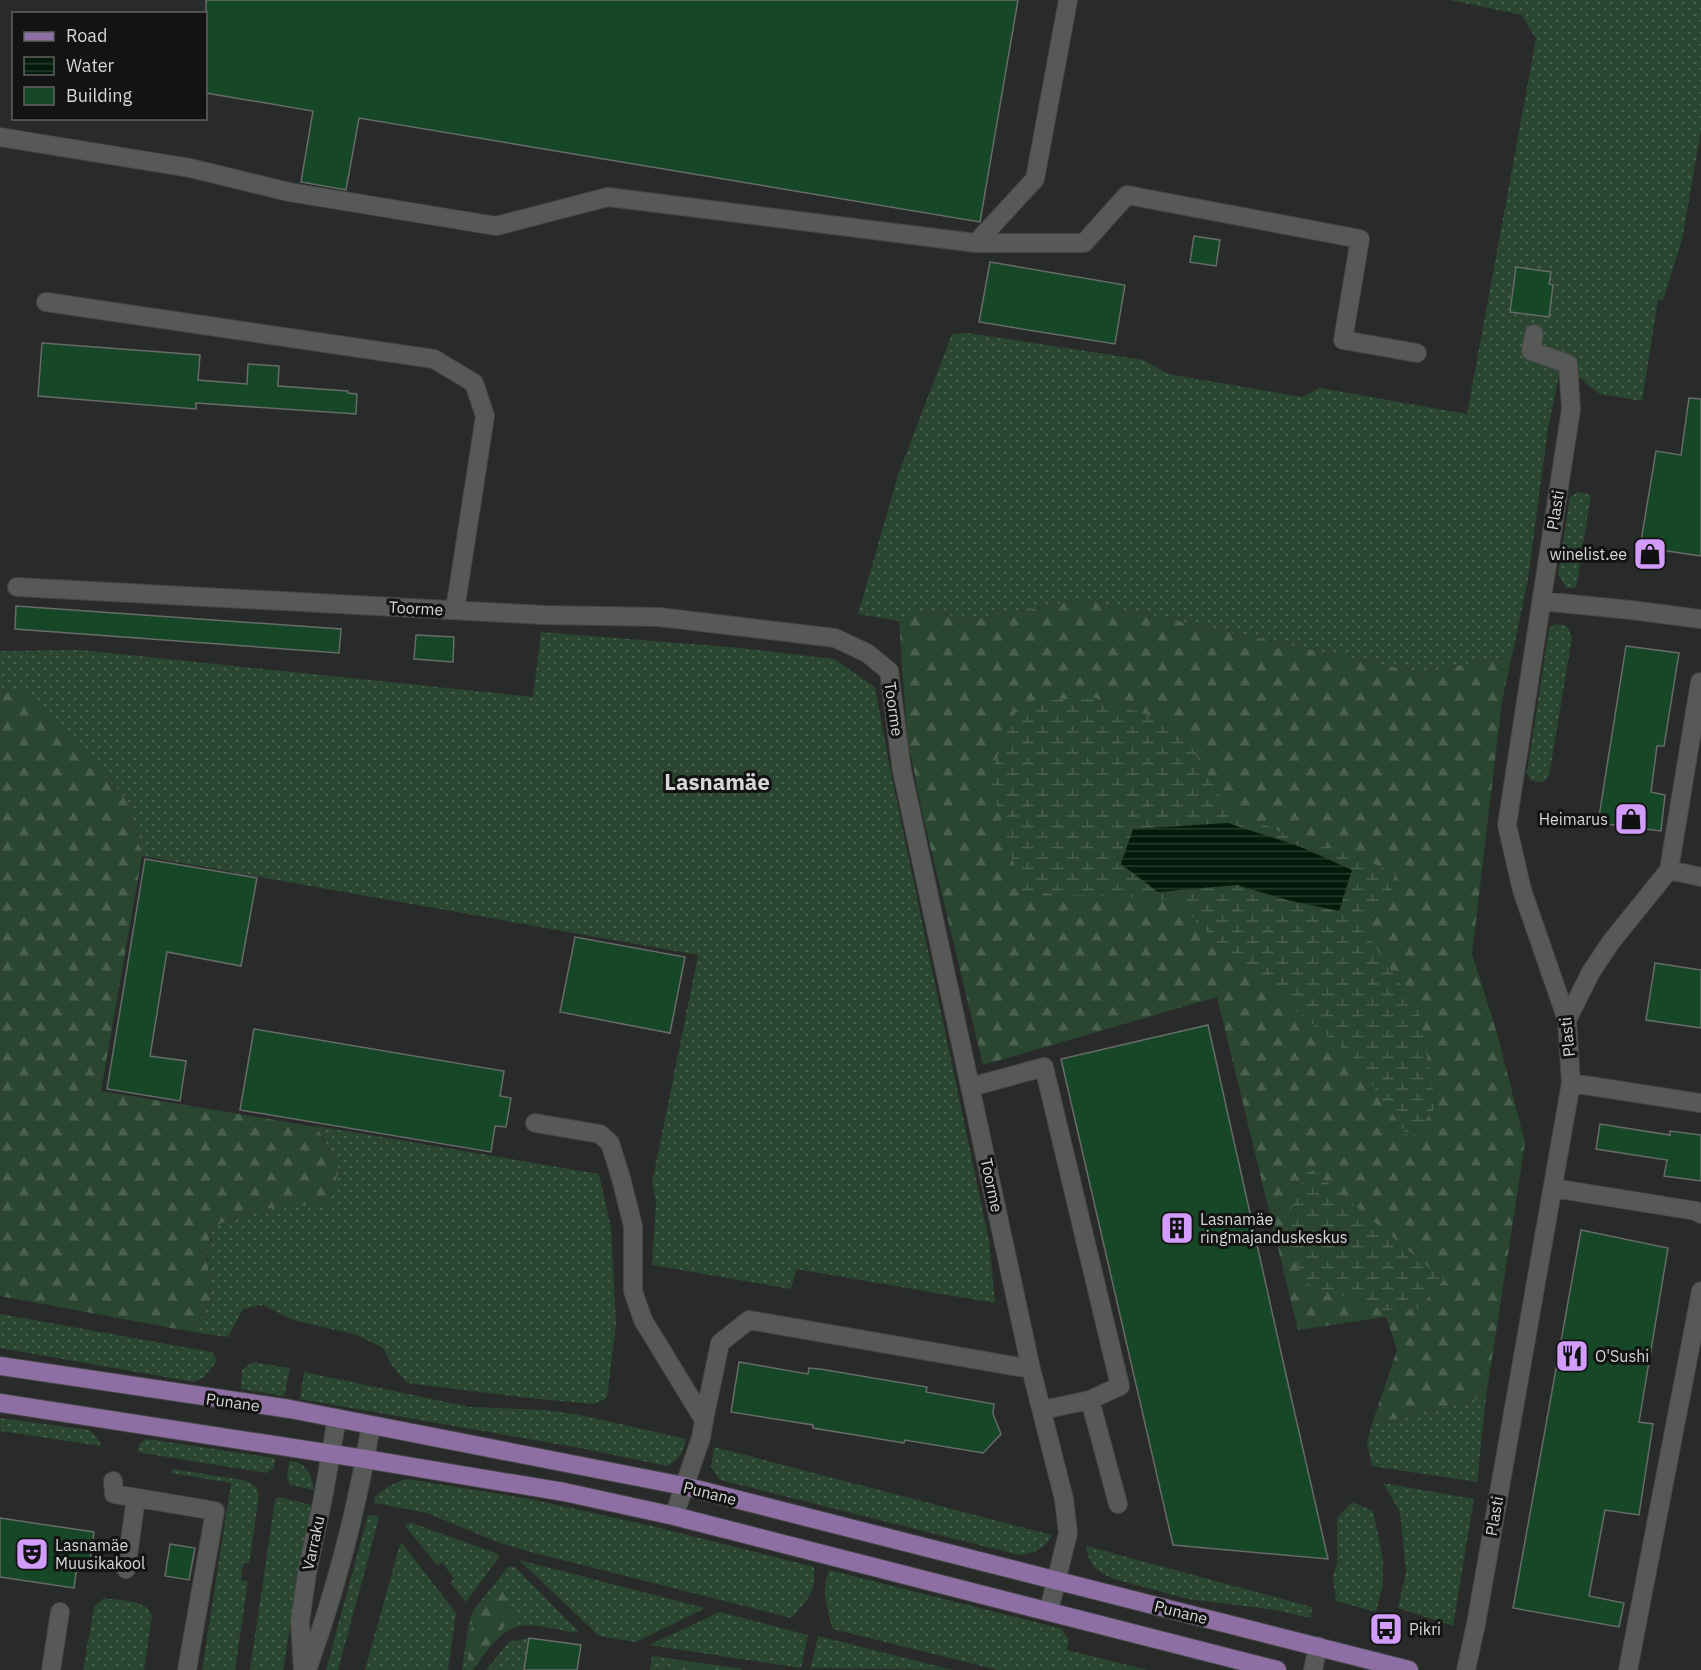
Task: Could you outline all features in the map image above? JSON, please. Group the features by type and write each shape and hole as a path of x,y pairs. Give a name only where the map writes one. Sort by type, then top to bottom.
{"main road":[{"name":"Punane","path":"0,1366 337,1418 684,1486 1409,1670"},
{"name":"Punane","path":"0,1404 330,1453 564,1492 674,1516 1277,1670"}],"street":[{"path":"976,243 1035,179 1068,0"},
{"path":"0,137 190,168 289,192 496,226 608,197 976,243 1084,243 1127,195 1360,239 1343,340 1417,353"},
{"path":"46,302 434,359 474,383 485,416 455,610"},
{"name":"Plasti","path":"1466,1670 1571,1083 1567,1020 1522,890 1507,825 1571,409 1568,364 1531,351 1534,334"},
{"name":"Toorme","path":"16,587 544,615 659,617 835,638 867,652 889,671 903,771 1031,1369 1064,1499 1068,1533 1049,1610"},
{"path":"1541,601 1631,609 1701,619"},
{"path":"1567,1020 1601,957 1670,870 1700,682"},
{"path":"1670,870 1701,877"},
{"path":"971,1087 1044,1067 1120,1386 1090,1400 1042,1410"},
{"path":"1571,1083 1701,1103"},
{"path":"535,1123 600,1134 610,1143 633,1226 633,1291 636,1301 643,1320 704,1420"},
{"path":"1553,1188 1696,1211 1701,1214"},
{"path":"1628,1670 1701,1291"},
{"path":"674,1516 700,1438 720,1343 749,1320 1031,1369"},
{"path":"1090,1400 1118,1503"},
{"name":"Varraku","path":"305,1670 301,1612 337,1418"},
{"name":"Varraku","path":"305,1670 323,1626 351,1526 371,1425"},
{"path":"113,1480 114,1494 214,1511 187,1670"},
{"path":"126,1569 136,1498"},
{"path":"51,1670 60,1612"},
{"path":"1313,1670 1318,1646"}],"green space":[{"path":"1450,0 1701,0 1701,130 1682,240 1663,300 1658,300 1642,401 1600,394 1582,379 1559,375 1548,428 1528,579 1512,656 1421,673 1080,600 976,619 921,612 899,621 858,614 898,475 952,334 968,333 1144,360 1168,374 1302,397 1320,388 1467,414 1536,39 1522,15"},
{"path":"1578,492 1591,495 1576,588 1567,588 1558,575 1570,497"},
{"path":"1080,600 1421,673 1512,656 1502,701 1472,954 1497,1033 1525,1143 1486,1397 1372,1424 1397,1350 1386,1317 1298,1330 1217,997 983,1065 921,808 907,735 899,621 920,612 976,619"},
{"path":"1556,624 1567,626 1572,638 1549,776 1544,782 1531,781 1527,773 1549,628"},
{"path":"541,632 741,648 834,659 875,687 889,764 989,1241 995,1303 796,1269 791,1289 652,1265 656,1200 652,1183 698,955 142,856 128,801 25,691 0,693 0,651 81,650 533,697"},
{"path":"25,690 128,801 142,856 101,1091 317,1127 339,1170 329,1204 262,1209 211,1227 207,1252 210,1301 193,1332 0,1296 0,693"},
{"path":"1095,698 1179,725 1226,807 1294,838 1346,851 1395,874 1389,902 1361,925 1419,1012 1436,1107 1410,1139 1352,1056 1233,959 1176,900 1022,892 989,777 1020,701"},
{"path":"317,1126 599,1174 611,1228 616,1324 607,1398 594,1404 407,1383 391,1364 383,1348 357,1335 293,1320 263,1305 243,1309 228,1337 193,1332 210,1301 207,1252 211,1227 262,1209 329,1203 339,1170"},
{"path":"1309,1167 1444,1280 1418,1309 1383,1310 1307,1284 1281,1233"},
{"path":"0,1314 212,1352 217,1361 204,1377 194,1382 0,1348"},
{"path":"253,1362 290,1368 284,1396 241,1389 242,1370"},
{"path":"304,1372 470,1407 544,1410 580,1415 686,1439 680,1455 667,1466 580,1448 300,1399"},
{"path":"1486,1397 1477,1482 1372,1466 1367,1442 1372,1424"},
{"path":"0,1418 89,1430 97,1437 101,1446 0,1431"},
{"path":"147,1439 275,1458 274,1468 267,1473 137,1452 140,1443"},
{"path":"714,1447 1052,1535 1038,1550 1019,1555 720,1480 711,1467"},
{"path":"289,1461 299,1463 307,1470 314,1490 290,1485 287,1479"},
{"path":"172,1469 243,1480 254,1485 259,1495 249,1564 243,1563 241,1580 248,1581 235,1670 202,1670 231,1483 171,1473"},
{"path":"407,1479 530,1499 656,1527 814,1567 812,1590 792,1618 527,1551 500,1543 427,1513 375,1503 374,1498 381,1491"},
{"path":"1383,1483 1474,1499 1453,1626 1398,1608 1406,1572 1400,1512"},
{"path":"279,1497 311,1505 283,1670 250,1670 275,1500"},
{"path":"1352,1502 1373,1511 1383,1559 1383,1584 1376,1612 1336,1601 1333,1575 1337,1564 1337,1518"},
{"path":"368,1515 379,1518 338,1670 326,1670"},
{"path":"408,1523 498,1554 499,1557 466,1602 450,1583 454,1579 442,1562 438,1566 405,1526"},
{"path":"402,1543 456,1613 448,1670 365,1670"},
{"path":"1086,1546 1312,1607 1311,1618 1275,1610 1188,1599 1114,1579 1094,1567"},
{"path":"519,1560 705,1608 636,1642 599,1636"},
{"path":"510,1566 515,1567 579,1632 533,1626 512,1628 499,1637 473,1670 462,1670 469,1622 473,1611"},
{"path":"829,1570 1062,1629 1069,1641 1067,1650 1148,1670 998,1670 833,1629 825,1592"},
{"path":"502,1590 515,1617 502,1629 476,1662 468,1664 469,1635 477,1612 489,1594"},
{"path":"104,1598 139,1604 149,1610 152,1616 144,1670 83,1670 94,1607"},
{"path":"720,1612 808,1635 801,1668 649,1645"},
{"path":"818,1636 953,1670 811,1668"},
{"path":"529,1638 524,1670 486,1670 509,1642"},
{"path":"652,1656 741,1669 650,1670"},
{"path":"680,1660 741,1669 741,1670 672,1670"}],"water":[{"path":"1228,823 1301,847 1352,870 1339,911 1287,900 1237,885 1158,892 1121,864 1133,829"}],"building":[{"path":"206,0 1018,0 980,222 359,118 346,190 301,182 313,111 207,93"},
{"path":"1194,236 1220,240 1216,266 1190,262"},
{"path":"990,262 1125,285 1115,344 979,322"},
{"path":"1516,267 1551,272 1549,284 1553,285 1549,317 1510,312"},
{"path":"42,343 200,355 198,380 247,384 248,364 279,366 278,386 348,391 348,393 357,394 356,414 196,403 196,409 38,396"},
{"path":"1689,398 1701,399 1701,556 1640,547 1656,451 1681,455"},
{"path":"16,606 341,629 339,653 15,629"},
{"path":"416,635 454,637 453,662 414,659"},
{"path":"1626,646 1679,653 1664,746 1657,746 1651,792 1665,795 1661,831 1598,823"},
{"path":"145,859 257,878 241,966 167,952 150,1056 186,1061 180,1101 107,1089"},
{"path":"575,937 685,957 670,1033 560,1012"},
{"path":"1655,963 1701,970 1701,1028 1646,1020"},
{"name":"Lasnamäe ringmajanduskeskus","path":"1208,1025 1328,1559 1173,1545 1061,1059"},
{"path":"254,1029 504,1071 500,1096 511,1098 506,1127 495,1126 491,1152 240,1110"},
{"path":"1600,1124 1670,1135 1670,1131 1701,1135 1701,1181 1664,1176 1667,1160 1596,1149"},
{"path":"1581,1230 1668,1248 1639,1422 1653,1424 1639,1515 1605,1510 1589,1596 1624,1603 1619,1627 1513,1608"},
{"path":"739,1362 808,1374 809,1368 820,1369 927,1387 926,1392 994,1404 993,1414 1001,1434 983,1453 905,1440 904,1443 731,1412"},
{"path":"0,1518 94,1532 89,1568 77,1566 74,1588 0,1577"},
{"path":"170,1544 195,1548 189,1580 165,1576"},
{"path":"529,1638 581,1645 577,1670 524,1670"}],"place":[{"name":"winelist.ee","path":"1650,554"},
{"name":"Heimarus","path":"1631,819"},
{"name":"Lasnamäe ringmajanduskeskus","path":"1177,1228"},
{"name":"O'Sushi","path":"1572,1356"},
{"name":"Lasnamäe Muusikakool","path":"32,1554"},
{"name":"Pikri","path":"1386,1629"}],"district":[{"name":"Lasnamäe","path":"717,781"}]}
